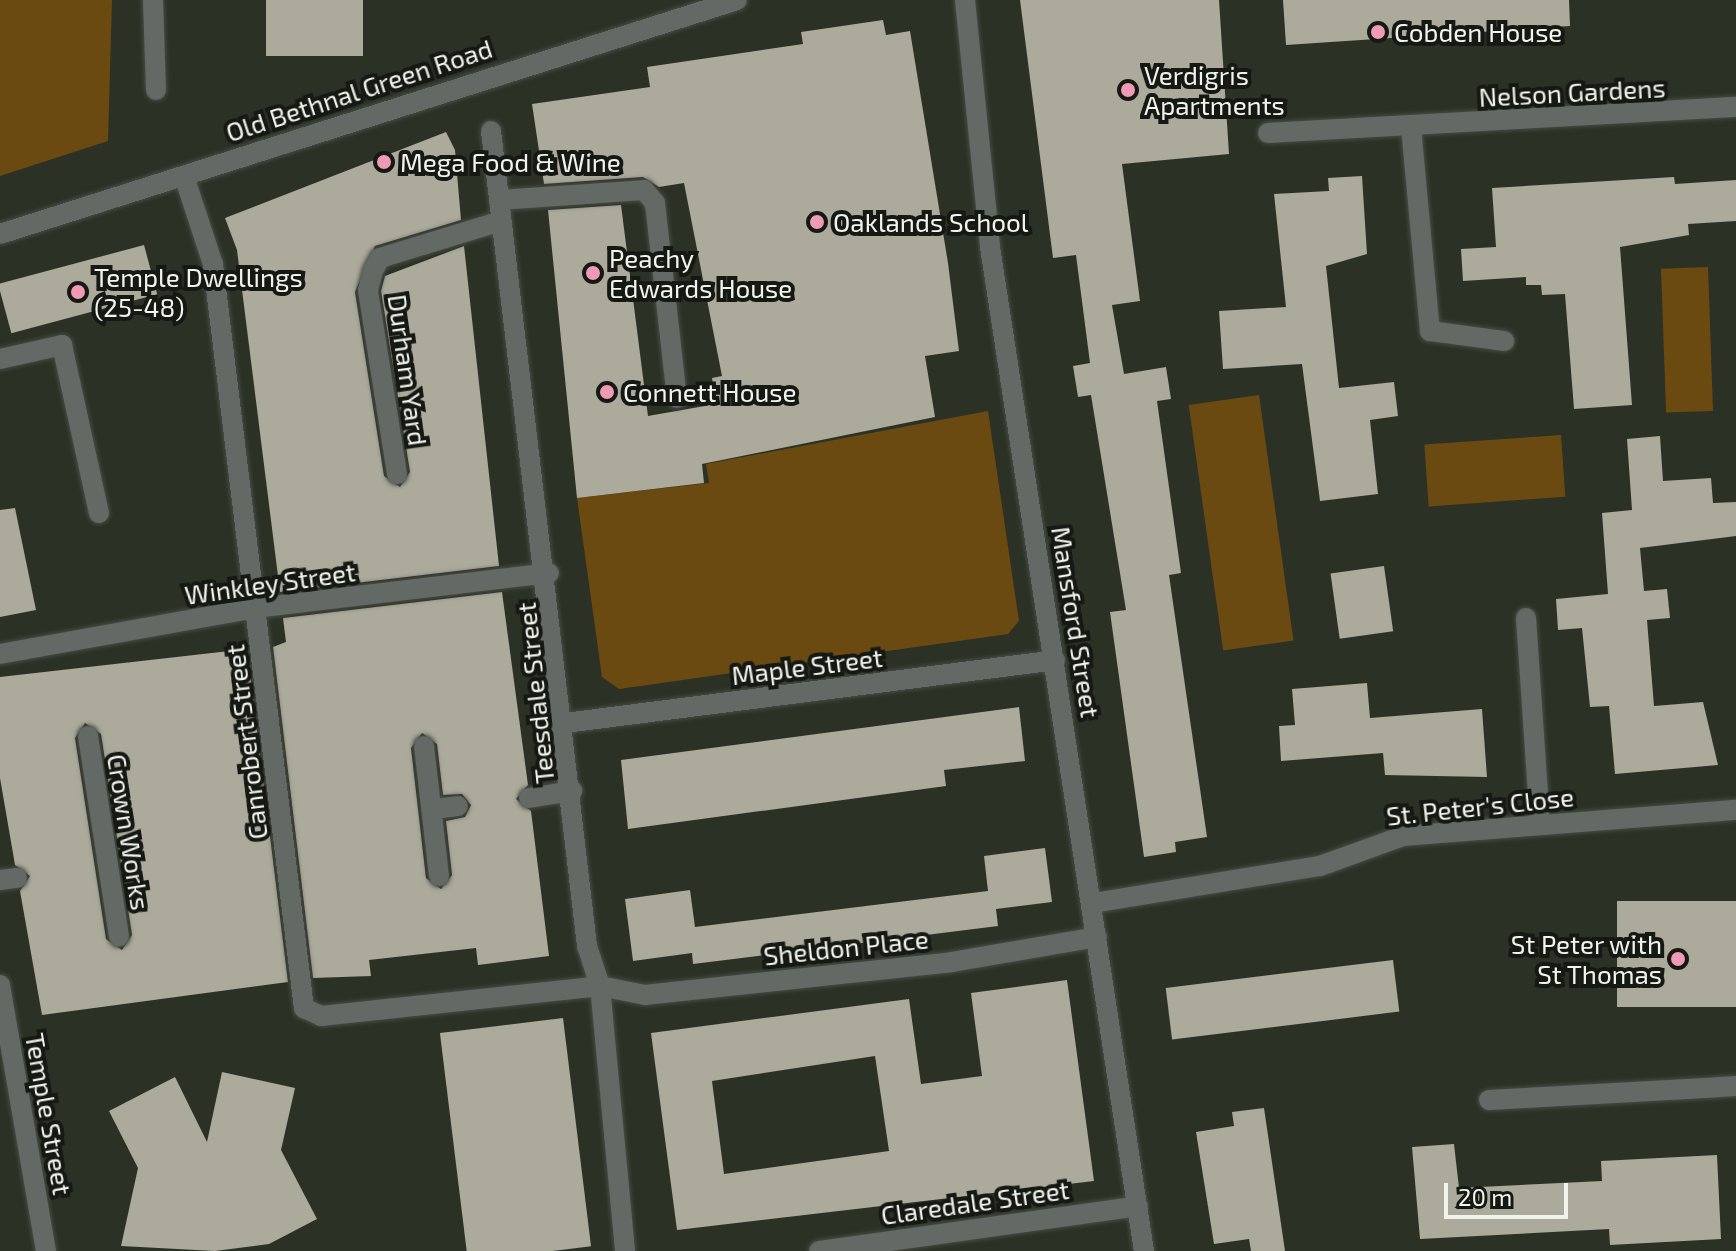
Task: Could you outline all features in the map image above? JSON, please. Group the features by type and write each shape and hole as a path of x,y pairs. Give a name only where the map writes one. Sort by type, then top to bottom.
{"street":[{"path":"153,0 156,90"},
{"name":"Old Bethnal Green Road","path":"0,234 184,176 663,10 737,0"},
{"name":"Mansford Street","path":"965,0 990,247 1144,1251"},
{"name":"Nelson Gardens","path":"1268,133 1736,107"},
{"path":"1411,127 1430,331 1504,341"},
{"name":"Teesdale Street","path":"491,131 549,573 587,946 600,986 625,1251"},
{"name":"Canrobert Street","path":"184,176 213,264 304,1008 321,1016 600,986"},
{"name":"Durham Yard","path":"397,474 368,290 373,271 380,258 500,210 644,190 655,203 677,398"},
{"path":"0,359 62,345 99,513"},
{"name":"Winkley Street","path":"0,654 256,608 549,573"},
{"path":"1526,618 1540,824"},
{"name":"Maple Street","path":"565,723 1055,660"},
{"name":"Crown Works","path":"88,736 119,937"},
{"path":"424,746 434,809 439,876"},
{"path":"529,798 572,791"},
{"path":"434,809 458,806"},
{"name":"St. Peter's Close","path":"1093,903 1320,866 1403,836 1736,810"},
{"name":"Sheldon Place","path":"600,986 645,995 952,962 1097,937"},
{"name":"Temple Street","path":"0,985 46,1251"},
{"path":"1489,1100 1728,1086"},
{"name":"Claredale Street","path":"819,1251 1138,1206"}],"shaded area":[{"path":"0,0 112,0 108,141 0,176"},
{"path":"1708,267 1713,411 1666,413 1661,269"},
{"path":"1259,395 1294,641 1223,650 1189,405"},
{"path":"988,411 1019,621 1008,634 619,689 602,677 577,498 709,483 706,464"},
{"path":"1561,435 1565,497 1429,506 1424,445"}],"building":[{"path":"266,0 363,0 363,56 266,56"},
{"path":"1020,0 1219,0 1229,154 1122,164 1140,301 1112,305 1124,374 1166,367 1171,399 1157,401 1181,573 1169,575 1207,837 1175,842 1176,852 1144,857 1110,612 1126,610 1091,395 1078,397 1073,366 1090,363 1076,255 1053,258"},
{"name":"Cobden House","path":"1283,0 1569,0 1570,26 1286,45"},
{"name":"Oaklands School","path":"883,20 886,35 910,31 948,263 959,351 925,356 935,417 702,464 704,483 577,498 548,210 621,205 648,416 716,404 712,378 722,376 684,183 659,187 643,177 544,184 532,104 650,87 647,67 803,44 801,32"},
{"path":"446,132 455,150 461,220 375,246 355,292 384,476 400,487 410,472 381,291 385,276 464,246 499,566 280,592 237,250 225,218"},
{"path":"1362,176 1367,254 1326,266 1339,388 1394,382 1398,416 1370,420 1378,494 1320,501 1302,364 1223,369 1219,311 1286,307 1274,194 1329,191 1328,178"},
{"path":"1674,177 1675,184 1736,180 1736,221 1688,224 1689,235 1620,247 1632,405 1574,409 1565,294 1542,295 1541,285 1526,285 1526,277 1463,281 1461,249 1496,247 1492,188"},
{"name":"Temple Dwellings (25-48)","path":"144,245 157,294 11,333 0,284"},
{"path":"1660,436 1663,481 1711,478 1713,503 1736,502 1736,536 1640,548 1644,591 1667,589 1670,618 1647,620 1654,706 1703,702 1718,765 1615,774 1609,706 1590,707 1582,628 1558,630 1556,599 1608,594 1602,513 1632,510 1627,439"},
{"path":"15,508 36,610 0,617 0,510"},
{"path":"1384,566 1393,631 1340,639 1331,574"},
{"path":"502,592 528,785 516,799 531,811 549,956 478,965 476,948 369,960 371,976 313,978 273,647 286,642 283,618","holes":["422,733 437,744 443,795 462,794 471,805 465,817 446,821 452,875 441,889 426,878 411,748"]},
{"path":"247,649 288,982 42,1015 20,891 30,876 15,865 0,778 0,677","holes":["85,723 101,734 132,935 122,950 106,939 75,738"]},
{"path":"1367,683 1370,718 1482,709 1487,777 1385,775 1383,753 1281,761 1279,726 1295,725 1292,689"},
{"path":"1019,707 1025,761 944,770 946,786 628,829 621,760"},
{"path":"1045,848 1052,902 996,909 998,926 693,964 692,953 633,961 625,899 690,890 695,927 988,891 984,856"},
{"name":"St Peter with St Thomas","path":"1617,901 1736,901 1736,1007 1617,1007"},
{"path":"1393,960 1399,1012 1172,1040 1166,988"},
{"path":"1067,980 1094,1181 677,1230 651,1033 909,999 921,1084 982,1076 971,993","holes":["875,1056 889,1151 724,1174 712,1081"]},
{"path":"563,1018 591,1246 553,1251 467,1251 440,1033"},
{"path":"222,1072 295,1088 281,1150 317,1219 269,1244 215,1251 121,1246 138,1168 109,1111 175,1077 207,1142"},
{"path":"1264,1108 1285,1251 1251,1251 1249,1239 1214,1244 1196,1132 1234,1126 1232,1112"},
{"path":"1454,1144 1459,1188 1602,1181 1601,1161 1717,1155 1721,1239 1610,1245 1609,1229 1420,1239 1412,1147"}],"place":[{"name":"Cobden House","path":"1378,32"},
{"name":"Verdigris Apartments","path":"1128,90"},
{"name":"Mega Food & Wine","path":"384,162"},
{"name":"Oaklands School","path":"817,222"},
{"name":"Peachy Edwards House","path":"593,273"},
{"name":"Temple Dwellings (25-48)","path":"78,292"},
{"name":"Connett House","path":"607,392"},
{"name":"St Peter with St Thomas","path":"1678,959"}]}
